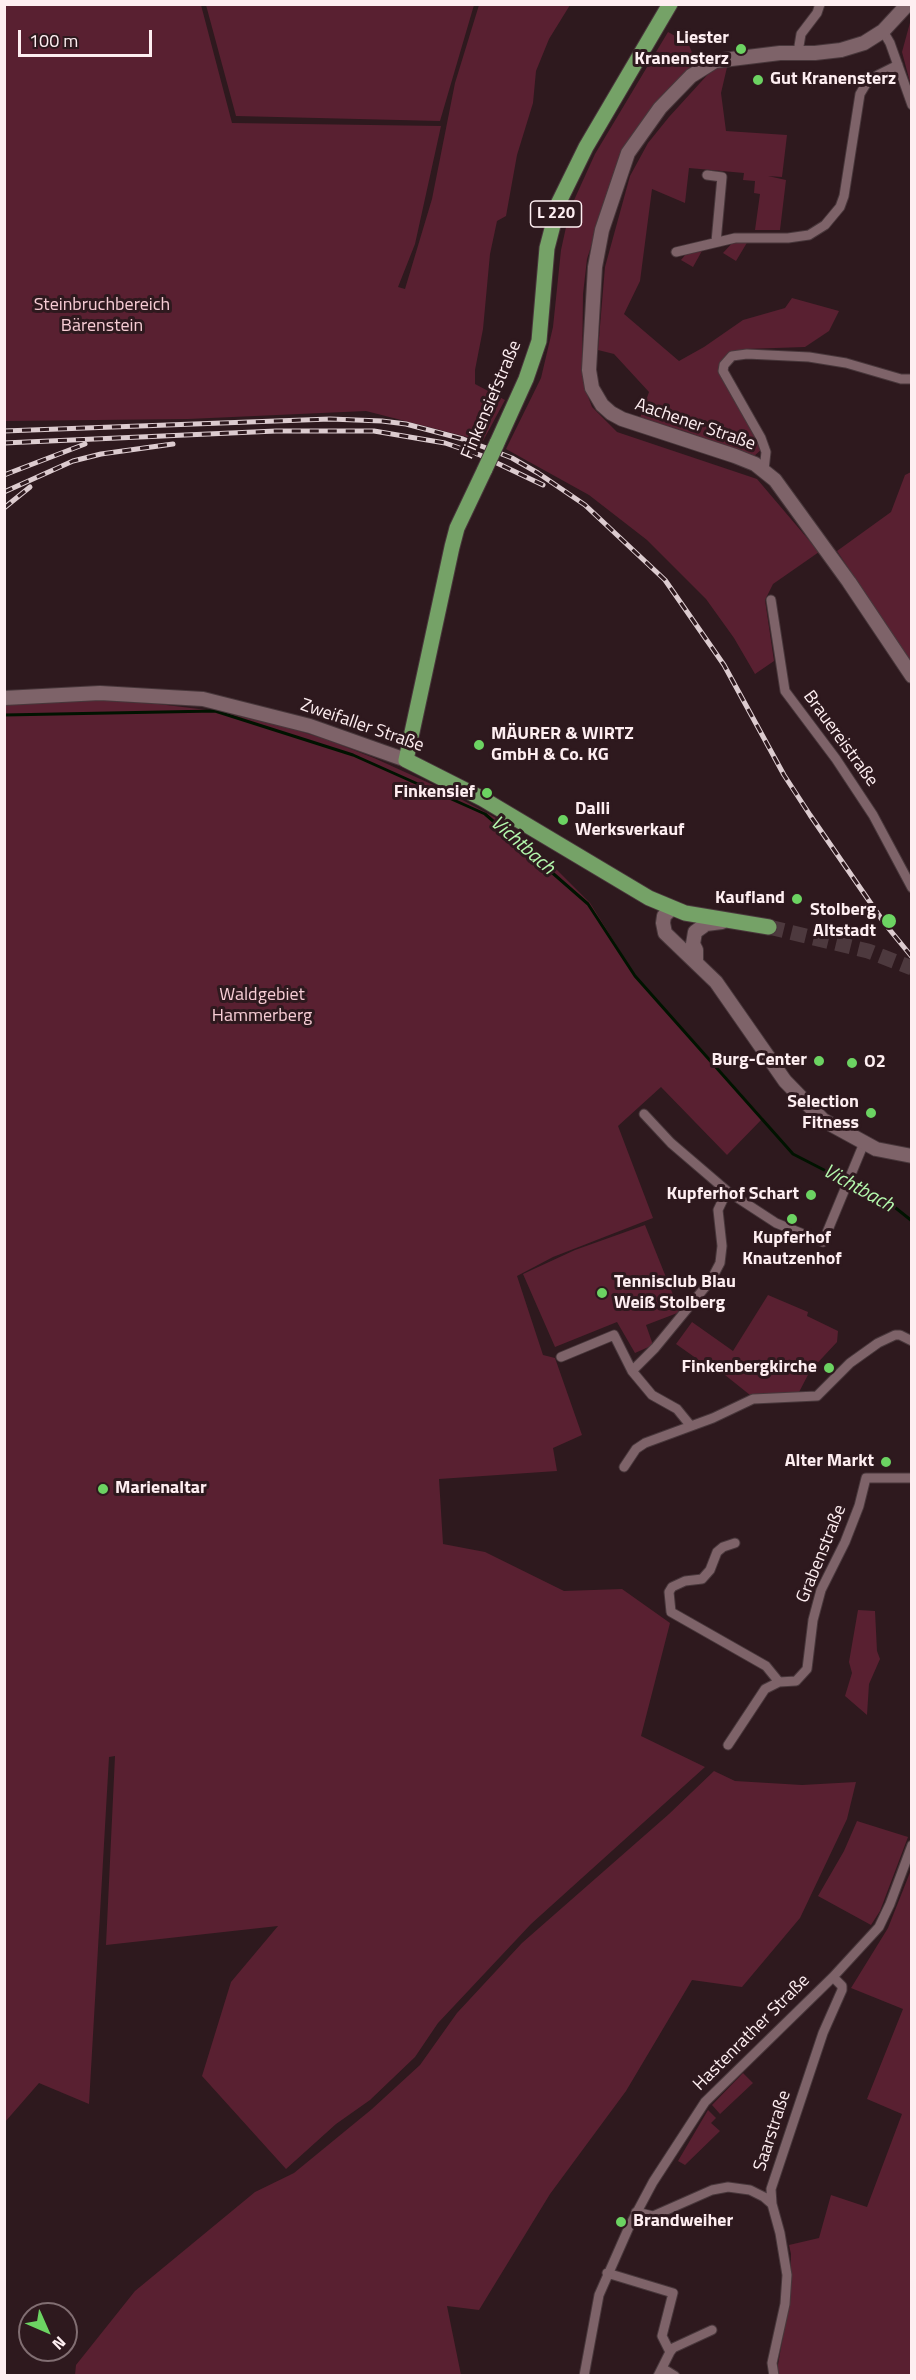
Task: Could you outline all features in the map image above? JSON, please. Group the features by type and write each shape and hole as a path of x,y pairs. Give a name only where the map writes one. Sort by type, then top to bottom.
{"main road":[{"name":"Finkensiefstraße","path":"406,760 457,528 526,379 539,341 547,248 559,202 586,147 670,4"},
{"name":"Zweifaller Straße","path":"406,760 483,799 620,882 672,908 770,927"}],"street":[{"path":"798,52 801,34 817,13 820,4"},
{"name":"Aachener Straße","path":"908,4 883,31 864,43 841,50 715,60 691,76 660,108 639,135 621,172 602,230 593,289 589,369 592,388 602,405 622,419 735,456 764,470 775,480 843,574 912,676"},
{"path":"883,31 912,105"},
{"path":"676,252 735,237 788,238 809,235 831,220 844,196 860,94 878,75 898,65"},
{"path":"707,175 722,177 716,242"},
{"path":"764,470 766,452 761,438 723,371 723,365 732,356 747,354 809,357 846,363 902,379 912,379"},
{"name":"Brauereistraße","path":"771,600 785,691 836,759 873,815 912,888"},
{"name":"Zweifaller Straße","path":"4,698 100,693 203,699 310,726 406,760"},
{"path":"672,908 675,940 732,1002 785,1081 823,1120 864,1143 891,1153 912,1156"},
{"path":"696,961 693,937 700,926 732,921"},
{"path":"644,1113 671,1143 727,1191 776,1223 823,1242 864,1143"},
{"path":"632,1371 655,1348 711,1280 720,1263 722,1246 718,1210 727,1191"},
{"path":"561,1358 614,1335 632,1371 652,1395 677,1409 690,1425"},
{"path":"624,1467 636,1449 645,1443 713,1418 753,1400 817,1396 850,1363 878,1343 895,1335 912,1341"},
{"name":"Grabenstraße","path":"728,1745 765,1689 779,1682 796,1681 807,1669 813,1620 821,1590 845,1542 859,1506 866,1478 912,1478"},
{"path":"735,1544 723,1547 717,1552 710,1570 702,1578 685,1581 672,1587 669,1592 670,1612 766,1666 779,1682"},
{"name":"Hastenrather Straße","path":"584,2376 599,2295 636,2212 705,2102 833,1977 879,1927 912,1845"},
{"name":"Saarstraße","path":"774,2376 772,2363 785,2304 787,2275 771,2189 823,2033 842,1990 842,1986 833,1977"},
{"path":"636,2212 653,2216 712,2190 728,2187 750,2190 765,2197 772,2204"},
{"path":"608,2273 673,2293 662,2336 670,2352"},
{"path":"675,2376 660,2372 670,2352 712,2330"}],"green space":[{"path":"206,4 474,5 440,121 236,116"},
{"name":"Steinbruchbereich Bärenstein","path":"4,5 201,5 232,123 441,126 415,244 398,287 405,289 432,199 455,83 479,5 570,5 549,39 536,71 533,103 517,155 506,216 497,221 490,254 475,384 505,400 483,441 366,411 188,419 5,421"},
{"path":"911,19 911,86 902,52"},
{"path":"668,32 688,43 694,57 691,59 696,65 616,169 587,259 583,294 582,370 592,407 617,432 757,479 819,552 773,584 765,600 774,661 755,674 734,638 706,599 647,540 589,495 506,449 541,378 553,327 561,250 570,209 595,154"},
{"path":"728,63 721,93 726,131 787,135 782,177 768,176 786,180 780,230 755,230 760,194 754,193 755,181 743,180 744,173 689,168 685,203 652,189 640,281 624,314 679,361 743,320 785,308 792,298 839,311 829,331 805,347 746,349 732,353 719,364 719,373 762,449 753,457 687,432 640,418 649,392 614,354 598,350 605,267 630,176 648,143 669,117 710,72"},
{"path":"734,241 748,241 736,261 723,253"},
{"path":"703,249 693,267 681,260 686,254"},
{"path":"911,472 911,662 837,551 891,512 905,475"},
{"name":"Waldgebiet Hammerberg","path":"93,700 158,704 215,711 273,723 325,739 374,758 440,788 496,818 537,850 590,903 635,975 763,1118 727,1155 661,1087 618,1126 653,1218 553,1257 517,1276 543,1355 555,1358 582,1435 553,1448 557,1471 439,1479 443,1544 485,1552 564,1591 622,1589 670,1623 641,1736 705,1767 531,1924 438,2023 415,2057 370,2100 336,2124 286,2169 202,2076 231,1982 278,1926 106,1945 115,1756 109,1757 89,2104 39,2083 5,2122 5,704"},
{"name":"Tennisclub Blau Weiß Stolberg","path":"645,1225 680,1312 646,1325 653,1345 635,1353 617,1322 555,1347 523,1274 575,1250"},
{"path":"768,1295 808,1312 807,1316 838,1331 837,1342 810,1371 798,1394 750,1395 720,1371 722,1368 717,1373 676,1344 692,1322 733,1351"},
{"path":"858,1610 875,1611 877,1651 880,1659 869,1684 867,1715 845,1696 852,1673 849,1662"},
{"path":"714,1771 735,1781 802,1785 856,1782 847,1819 800,1918 742,1987 692,1980 626,2091 550,2194 479,2310 447,2306 461,2375 75,2375 76,2365 135,2291 255,2192 294,2173 372,2109 420,2065 457,2013 522,1943 669,1814"},
{"path":"857,1821 908,1837 880,1911 871,1925 818,1896 844,1851"},
{"path":"911,1870 911,2375 779,2376 777,2370 790,2297 791,2254 789,2245 819,2238 831,2195 867,2207 902,2114 867,2099 903,2009 851,1988 888,1928"},
{"path":"743,2073 753,2083 720,2114 712,2105"},
{"path":"708,2110 716,2118 711,2123 720,2131 685,2165 678,2161"}],"waterway":[{"name":"Vichtbach","path":"4,715 215,711 353,755 485,814 588,904 635,976 793,1154 892,1205 912,1221"}],"tunnel":[{"path":"769,927 868,951 912,968"}],"railway":[{"path":"4,431 330,419 382,421 406,424 463,439 512,458 538,473 585,505 665,580 724,665 784,775 810,815 885,924 912,957"},
{"path":"4,443 276,431 374,431 445,443 480,455 543,485"},
{"path":"4,475 85,444"},
{"path":"4,492 73,461 101,454 173,444"},
{"path":"4,508 30,487"}],"place":[{"name":"Liester Kranensterz","path":"741,49"},
{"name":"Gut Kranensterz","path":"758,80"},
{"name":"MÄURER & WIRTZ GmbH & Co. KG","path":"479,745"},
{"name":"Finkensief","path":"487,793"},
{"name":"Dalli Werksverkauf","path":"563,820"},
{"name":"Kaufland","path":"797,899"},
{"name":"Stolberg Altstadt","path":"889,921"},
{"name":"Burg-Center","path":"819,1061"},
{"name":"O2","path":"852,1063"},
{"name":"Selection Fitness","path":"871,1113"},
{"name":"Kupferhof Schart","path":"811,1195"},
{"name":"Kupferhof Knautzenhof","path":"792,1219"},
{"name":"Tennisclub Blau Weiß Stolberg","path":"602,1293"},
{"name":"Finkenbergkirche","path":"829,1368"},
{"name":"Alter Markt","path":"886,1462"},
{"name":"Marienaltar","path":"103,1489"},
{"name":"Brandweiher","path":"621,2222"}]}
